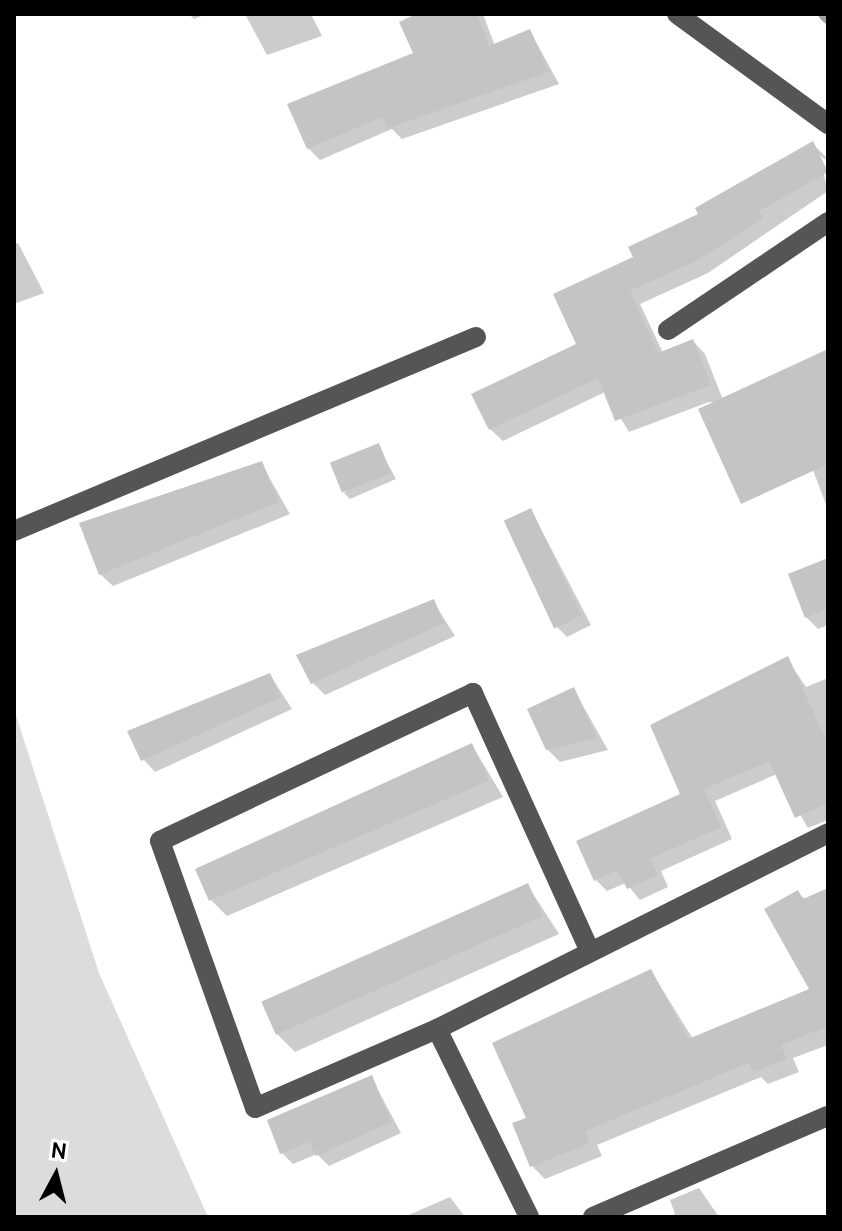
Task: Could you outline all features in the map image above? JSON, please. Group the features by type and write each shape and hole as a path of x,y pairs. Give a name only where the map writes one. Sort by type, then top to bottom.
{"street":[{"path":"677,14 828,124"},
{"path":"668,330 828,222"},
{"path":"14,531 476,337"},
{"path":"588,947 473,693 160,841 255,1108 437,1029 588,947 828,833"},
{"path":"437,1029 529,1217"},
{"path":"593,1217 828,1116"}],"shaded area":[{"path":"14,709 99,973 208,1217 14,1217"}],"building":[{"path":"416,14 477,14 489,46 530,29 549,72 388,128 383,117 307,149 287,104 413,53 399,22"},
{"path":"813,141 828,172 759,211 763,219 696,261 630,291 658,353 693,339 711,385 615,421 598,378 489,430 471,394 576,344 553,294 633,257 628,247 698,214 695,208"},
{"path":"828,349 828,464 741,504 698,409"},
{"path":"379,443 391,473 342,493 330,463"},
{"path":"262,461 279,502 99,575 79,523"},
{"path":"531,508 581,616 554,629 504,521"},
{"path":"828,558 828,609 805,618 788,574"},
{"path":"434,599 444,623 311,684 296,655"},
{"path":"788,656 828,745 828,803 795,818 769,761 704,789 721,827 650,859 658,875 627,889 618,870 594,881 576,841 680,794 650,725"},
{"path":"270,673 281,697 141,761 127,731"},
{"path":"574,687 597,738 546,750 527,709"},
{"path":"472,743 489,781 209,901 195,869"},
{"path":"528,883 543,916 276,1035 261,1002"},
{"path":"828,888 828,1026 781,1045 787,1059 753,1072 749,1063 585,1131 590,1143 530,1167 512,1123 526,1118 492,1043 651,969 688,1039 809,989 764,909 798,890 803,899"},
{"path":"372,1075 391,1122 316,1156 309,1142 280,1154 267,1120"}],"waterway":[{"path":"824,14 828,18"}]}
